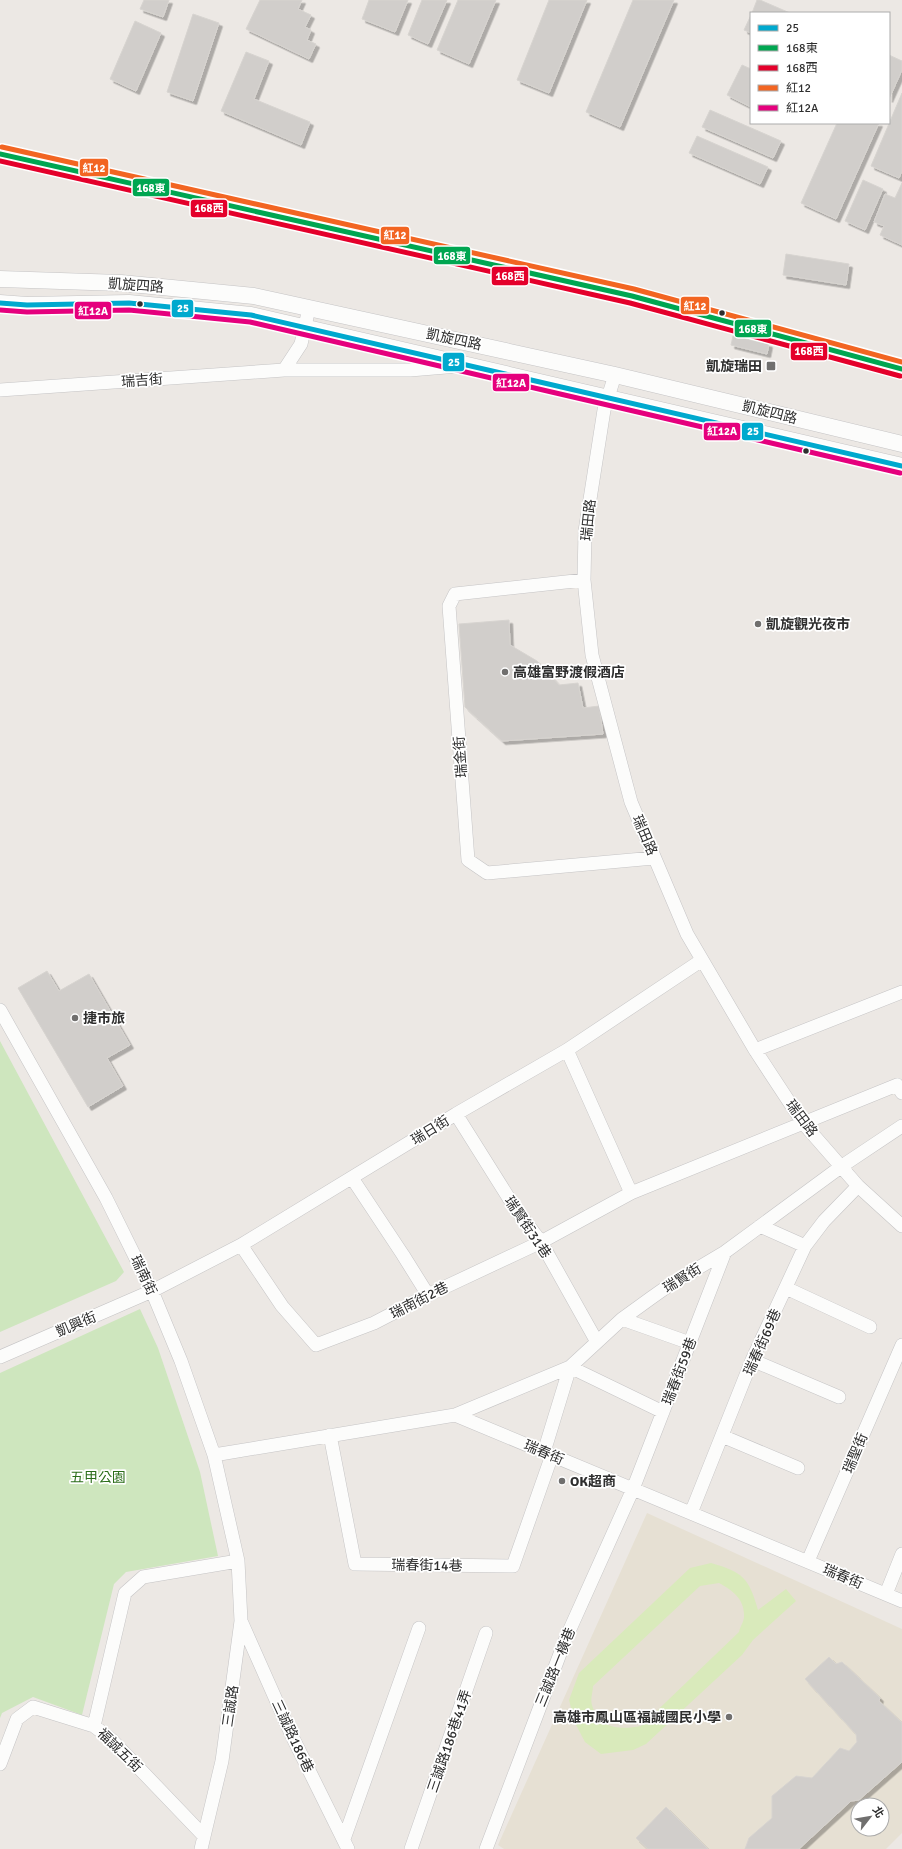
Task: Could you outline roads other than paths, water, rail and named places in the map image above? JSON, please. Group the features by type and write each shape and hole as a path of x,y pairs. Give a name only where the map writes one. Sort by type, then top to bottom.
{"street":[{"path":"0,154 632,296 902,369"},
{"name":"凱旋四路","path":"0,279 11,281 129,284 254,296 615,375 902,444"},
{"name":"凱旋四路","path":"0,303 27,305 129,303 251,315 902,466"},
{"path":"284,370 301,344 309,308"},
{"name":"瑞吉街","path":"0,390 284,370 410,370 467,365"},
{"path":"887,366 902,365"},
{"name":"瑞田路","path":"615,375 607,397 585,531 584,580 592,655 631,802 687,934 756,1050 804,1123 858,1186 902,1226"},
{"name":"瑞金街","path":"584,580 455,594 449,606 468,860 486,873 654,858"},
{"name":"瑞日街","path":"152,1291 241,1245 456,1114 567,1050 702,960"},
{"path":"756,1050 902,992"},
{"name":"瑞南街","path":"0,1010 106,1198 152,1291 181,1361 214,1455 238,1561"},
{"path":"567,1050 631,1193"},
{"name":"瑞南街2巷","path":"241,1245 282,1306 316,1345 374,1323 428,1295 541,1242 631,1193 897,1085 902,1093"},
{"name":"瑞賢街31巷","path":"456,1114 515,1208 541,1242 597,1342"},
{"name":"瑞賢街","path":"456,1415 570,1367 622,1319 668,1286 725,1252 842,1166 902,1126"},
{"path":"352,1178 428,1295"},
{"name":"瑞春街69巷","path":"691,1513 752,1360 805,1246 824,1221 858,1186"},
{"path":"760,1226 805,1246"},
{"name":"瑞春街59巷","path":"633,1489 725,1252"},
{"path":"786,1288 870,1328"},
{"name":"凱興街","path":"0,1357 152,1291"},
{"path":"622,1319 690,1343"},
{"name":"瑞聖街","path":"808,1561 902,1345"},
{"path":"752,1360 838,1397"},
{"path":"548,1453 570,1367 663,1412"},
{"path":"214,1455 330,1434 456,1415"},
{"name":"瑞春街","path":"456,1415 902,1601"},
{"name":"瑞春街14巷","path":"330,1434 355,1564 513,1566 548,1453"},
{"path":"722,1436 798,1468"},
{"name":"三誠路一橫巷","path":"486,1849 566,1638 633,1489"},
{"path":"886,1594 902,1554"},
{"path":"94,1726 125,1594 143,1576 238,1561"},
{"name":"三誠路","path":"201,1849 222,1761 241,1622 238,1561"},
{"name":"三誠路186巷","path":"241,1622 292,1736 346,1844"},
{"path":"346,1844 419,1628"},
{"name":"三誠路186巷41弄","path":"411,1849 486,1633"},
{"name":"福誠五街","path":"0,1764 17,1719 33,1707 94,1726 112,1740 204,1836"}],"place":[{"name":"凱旋瑞田","path":"771,366"},
{"name":"凱旋觀光夜市","path":"758,624"},
{"name":"高雄富野渡假酒店","path":"505,672"},
{"name":"捷市旅","path":"75,1018"},
{"name":"OK超商","path":"562,1481"},
{"name":"高雄市鳳山區福誠國民小學","path":"729,1717"}],"park label":[{"name":"五甲公園","path":"98,1477"}]}
